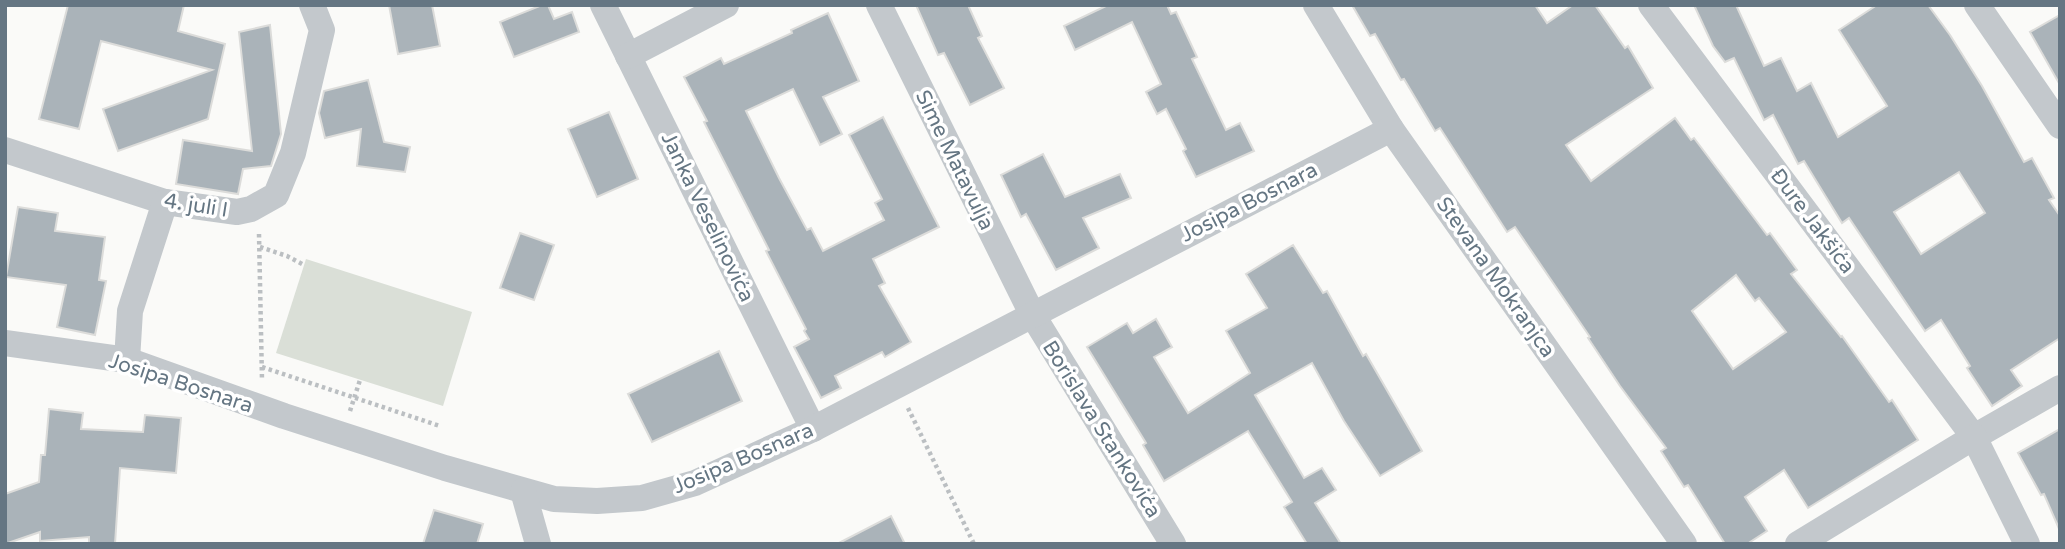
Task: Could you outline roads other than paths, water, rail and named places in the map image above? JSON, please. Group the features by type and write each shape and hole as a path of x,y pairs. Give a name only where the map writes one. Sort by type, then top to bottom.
{"street":[{"name":"4. juli I","path":"5,150 165,202 237,212 259,205 276,195 293,153 322,30 312,5"},
{"name":"Janka Veselinovića","path":"603,5 813,429"},
{"path":"628,56 726,5"},
{"name":"Sime Matavulja","path":"879,5 1032,314"},
{"name":"Stevana Mokranjca","path":"1316,5 1391,129 1684,544"},
{"name":"Đure Jakšića","path":"1651,5 1974,437 2027,544"},
{"path":"1977,5 2060,126"},
{"name":"Josipa Bosnara","path":"5,343 127,360 262,409 445,468 554,499 597,501 642,498 695,483 813,429 1391,129"},
{"path":"127,360 130,311 165,202"},
{"name":"Borislava Stankovića","path":"1032,314 1173,544"},
{"path":"1798,544 2060,388"},
{"path":"523,491 538,544"}]}
